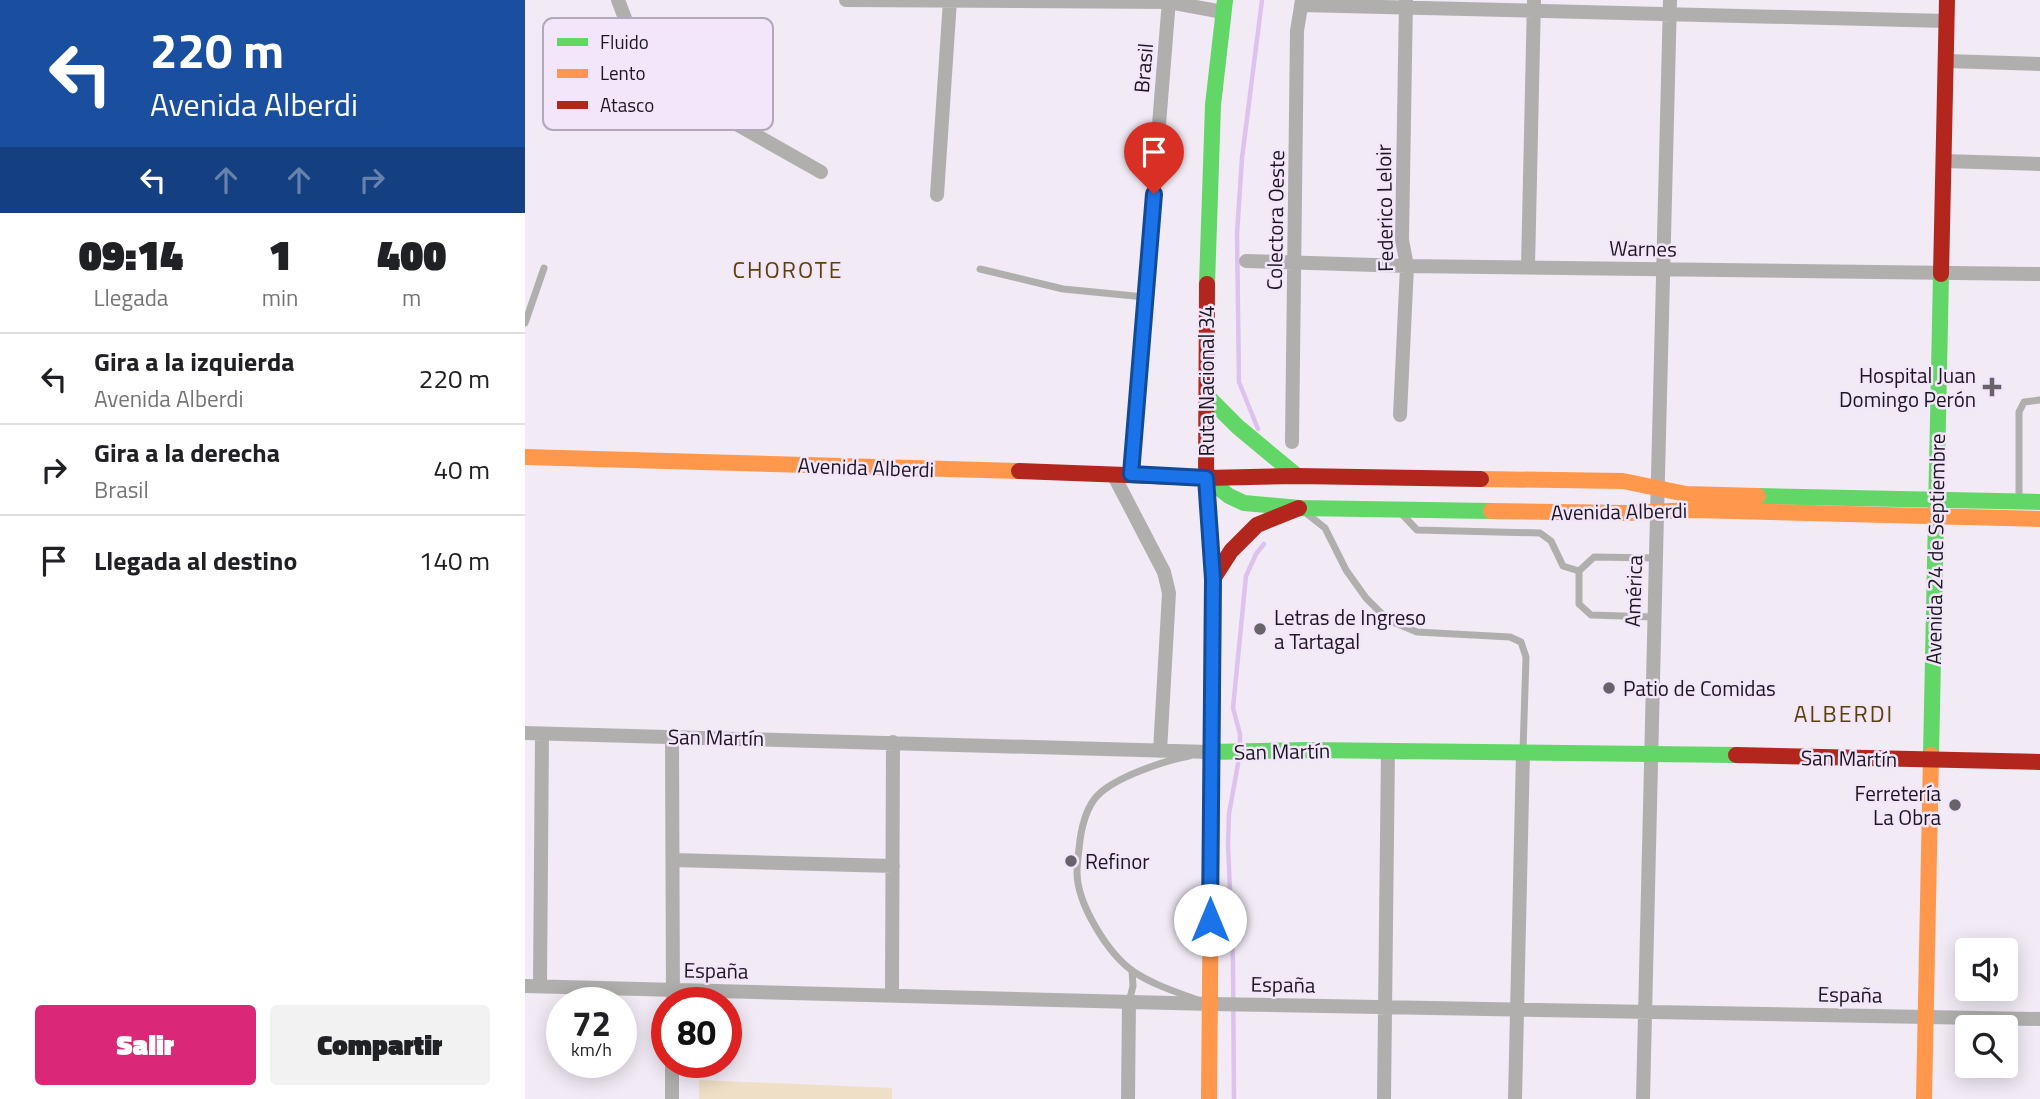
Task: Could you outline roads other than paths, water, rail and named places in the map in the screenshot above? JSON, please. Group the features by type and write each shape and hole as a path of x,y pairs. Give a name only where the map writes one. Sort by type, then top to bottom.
{"main road":[{"name":"Avenida 24 de Septiembre","path":"1924,1099 1947,0"},
{"name":"Ruta Nacional 34","path":"1209,1099 1213,579 1206,478 1205,337 1213,105 1224,6"},
{"path":"1207,396 1238,427 1297,476"},
{"name":"Avenida Alberdi","path":"525,457 1206,478 1297,476 1623,481 1686,494 1936,508 2040,519"},
{"path":"1398,509 1388,497 1388,488 1399,477"},
{"name":"Avenida Alberdi","path":"1206,478 1229,496 1244,503 1299,508 1657,512 1936,508 2040,502"},
{"path":"1213,579 1231,551 1257,525 1299,508"},
{"name":"San Martín","path":"1210,752 1388,750 1649,753 2040,762"}],"street":[{"path":"618,0 625,18"},
{"path":"846,0 1169,1 1224,6"},
{"path":"937,195 950,0"},
{"name":"Brasil","path":"1131,474 1169,1"},
{"path":"1301,2 1670,7 1947,21"},
{"name":"Colectora Oeste","path":"1292,442 1297,31 1301,2"},
{"name":"Federico Leloir","path":"1400,415 1407,266 1402,240 1406,4"},
{"path":"1528,267 1534,6"},
{"name":"América","path":"1643,1099 1649,753 1665,270 1670,7"},
{"path":"1946,61 2040,64"},
{"path":"747,130 821,172"},
{"path":"1944,161 2040,164"},
{"name":"Warnes","path":"1246,261 1407,266 2040,274"},
{"path":"1113,474 1164,572 1170,593 1160,751"},
{"name":"San Martín","path":"525,733 1210,752"},
{"path":"533,986 542,734"},
{"path":"672,736 673,987"},
{"path":"892,995 893,742"},
{"path":"1384,1099 1388,750"},
{"path":"1515,1099 1523,752"},
{"path":"673,860 893,866"},
{"name":"España","path":"533,986 651,994"},
{"name":"España","path":"742,996 892,995 1210,1004 2040,1018"},
{"path":"1128,1099 1129,1002"},
{"path":"672,1099 673,1078"}],"lane":[{"path":"525,323 544,268"},
{"path":"980,269 1063,289 1146,298"},
{"path":"2019,502 2019,412 2024,402 2040,400"},
{"path":"1299,508 1325,528 1366,598 1388,620 1417,632 1510,636 1521,642 1526,657 1523,752"},
{"path":"1398,509 1417,530 1540,533 1551,541 1563,566 1579,571"},
{"path":"1653,617 1591,615 1579,604 1579,571 1594,557 1655,558"},
{"path":"1210,752 1162,761 1106,788 1095,798 1082,826 1077,875 1089,916 1111,951 1132,971 1160,986 1210,1004"},
{"path":"1129,1002 1133,986 1132,971"}],"waterway":[{"path":"1258,429 1239,382 1237,234 1242,158 1262,0"},
{"path":"1240,746 1240,734 1233,708 1246,576 1264,544"},
{"path":"1234,1099 1233,963 1228,843 1229,814 1239,758"}],"place":[{"name":"Hospital Juan Domingo Perón","path":"1992,387"},
{"name":"Letras de Ingreso a Tartagal","path":"1260,629"},
{"name":"Patio de Comidas","path":"1609,688"},
{"name":"Ferretería La Obra","path":"1955,805"},
{"name":"Refinor","path":"1071,861"}],"district":[{"name":"CHOROTE","path":"788,269"},
{"name":"ALBERDI","path":"1844,713"}]}
